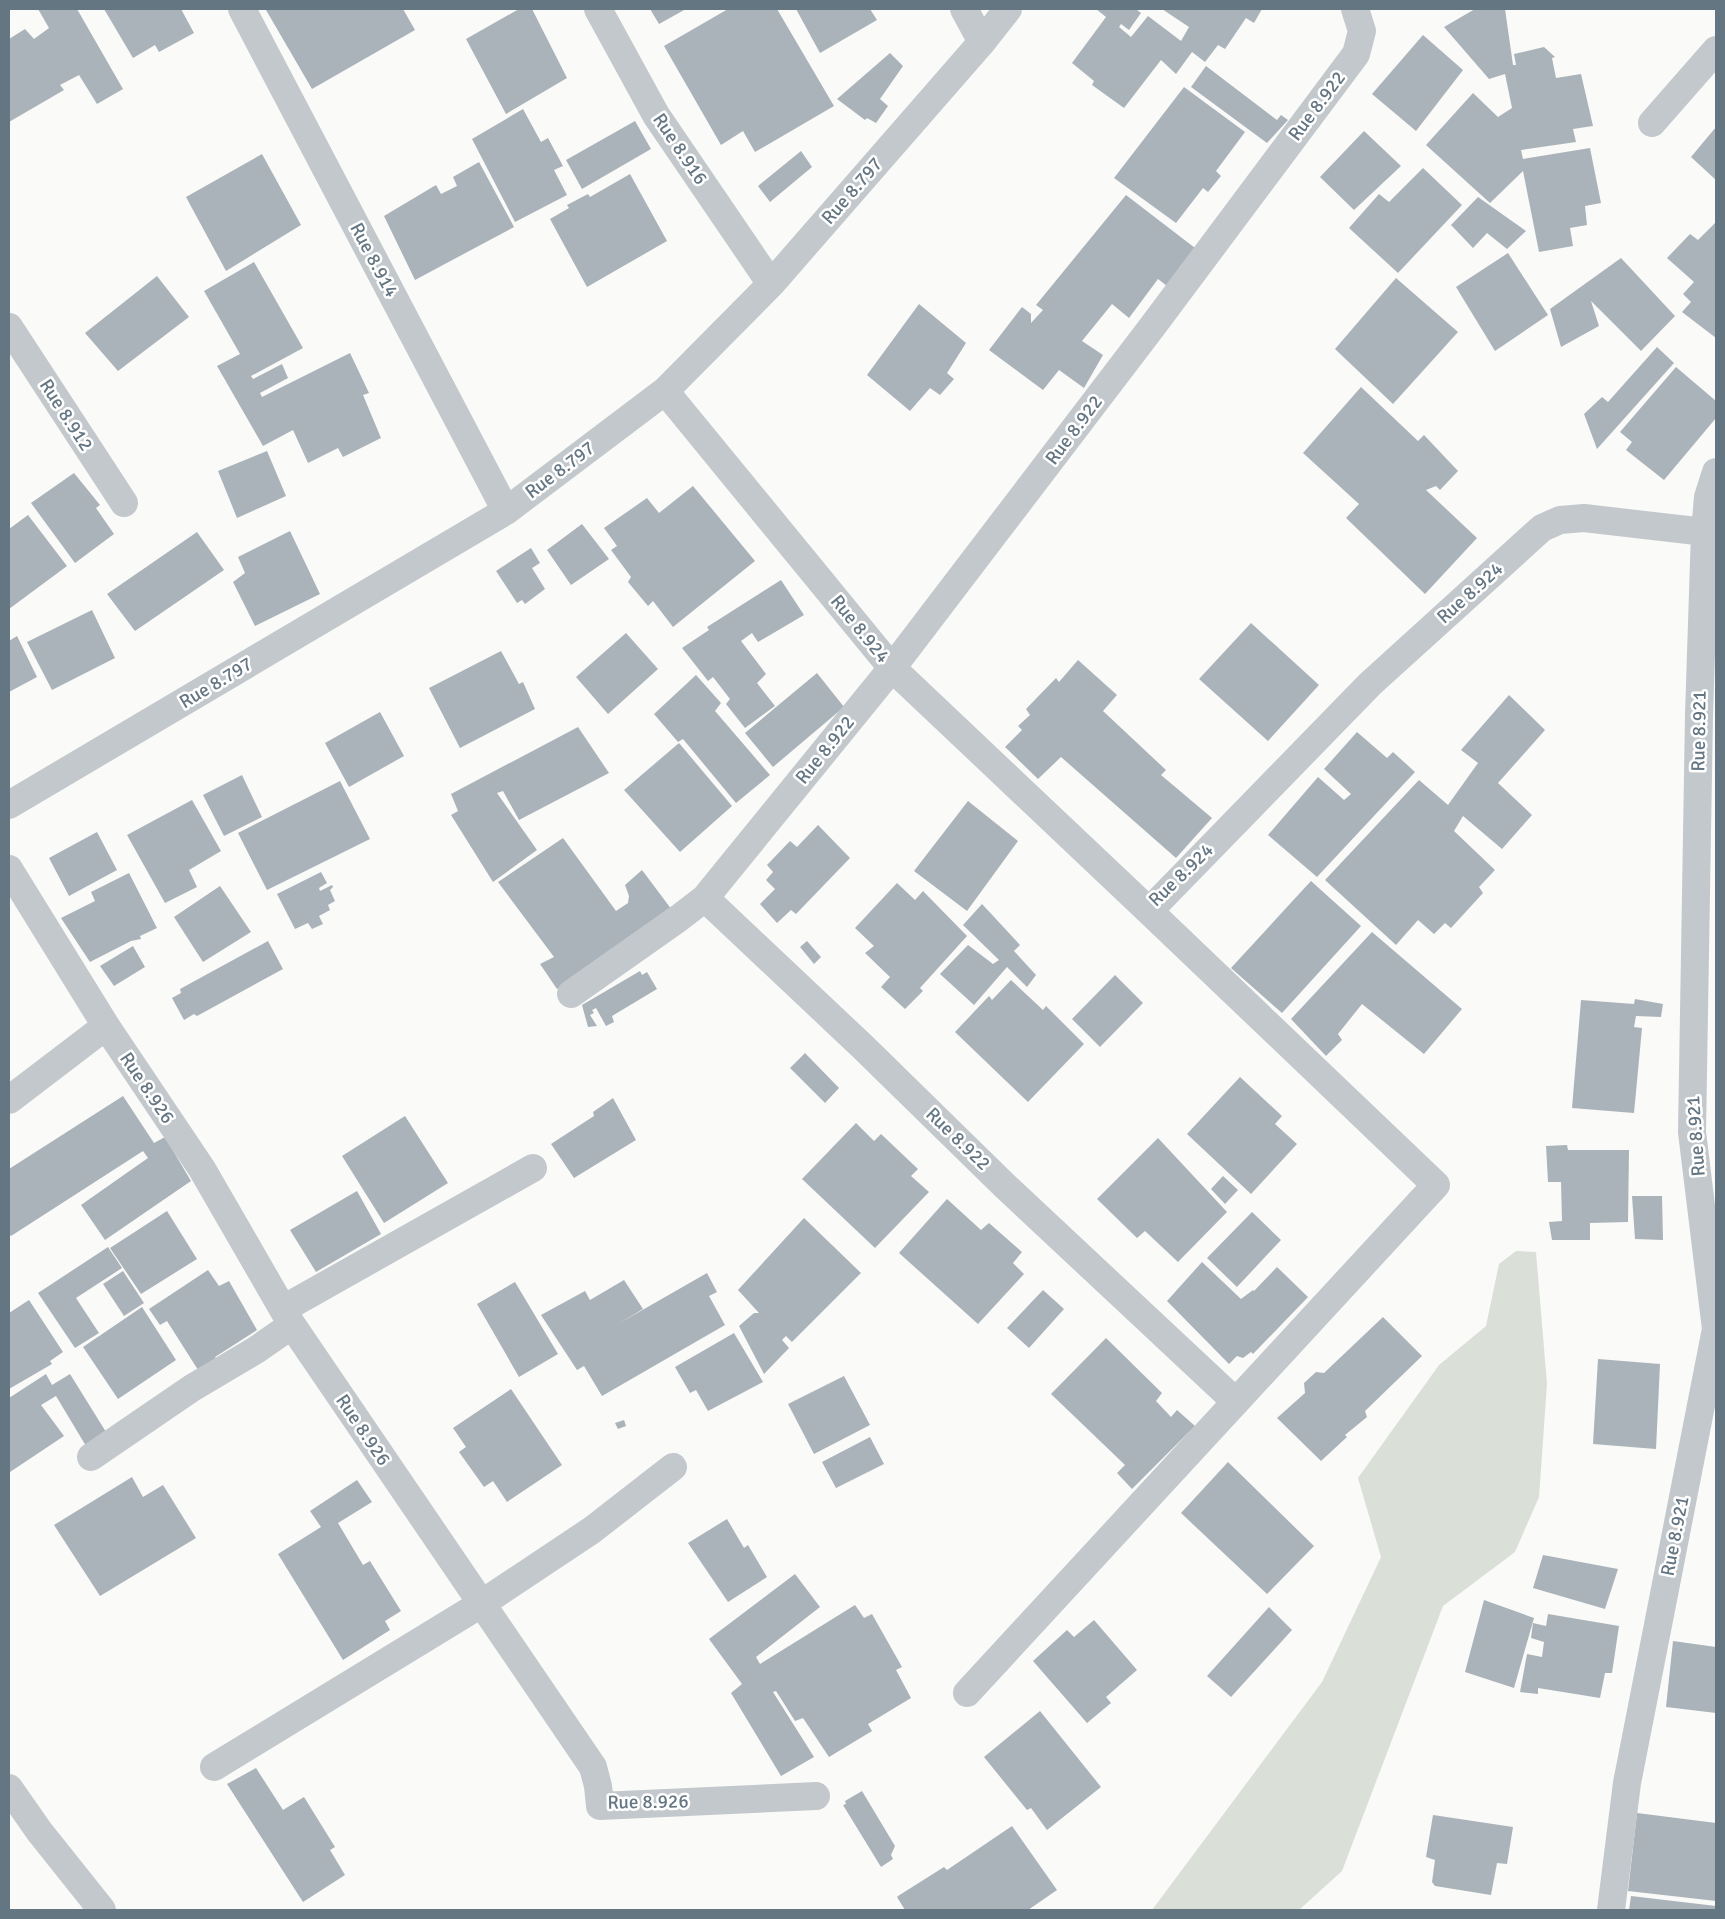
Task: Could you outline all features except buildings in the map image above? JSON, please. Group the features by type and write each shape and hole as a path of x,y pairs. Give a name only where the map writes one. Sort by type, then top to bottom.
{"street":[{"name":"Rue 8.914","path":"242,9 506,512"},
{"name":"Rue 8.916","path":"598,9 656,115 771,284"},
{"path":"964,9 982,42"},
{"name":"Rue 8.797","path":"9,805 506,512 665,391 771,284 982,42 1008,9"},
{"name":"Rue 8.922","path":"1236,1402 1004,1185 863,1047 705,898 892,668 1152,327 1356,54 1362,31 1354,9"},
{"path":"1652,123 1716,50"},
{"name":"Rue 8.912","path":"9,327 124,503"},
{"name":"Rue 8.924","path":"665,391 892,668 1149,911 1370,684 1542,528 1560,520 1584,518 1710,537"},
{"name":"Rue 8.921","path":"1611,1910 1627,1783 1716,1329 1692,1132 1699,715 1710,537 1708,497 1716,472"},
{"name":"Rue 8.926","path":"9,868 106,1026 202,1169 288,1317 593,1767 598,1786 600,1806 816,1796"},
{"path":"571,994 705,898"},
{"path":"967,1692 1436,1185 1149,911"},
{"path":"9,1100 106,1026"},
{"path":"91,1457 192,1388 256,1350 288,1317 533,1168"},
{"path":"214,1767 481,1604 592,1530 673,1467"},
{"path":"9,1788 39,1831 102,1910"}],"shaded area":[{"path":"1516,1251 1536,1252 1547,1384 1539,1497 1515,1552 1443,1606 1342,1871 1299,1910 1152,1910 1322,1682 1381,1557 1358,1478 1439,1365 1486,1326 1499,1264"}]}
